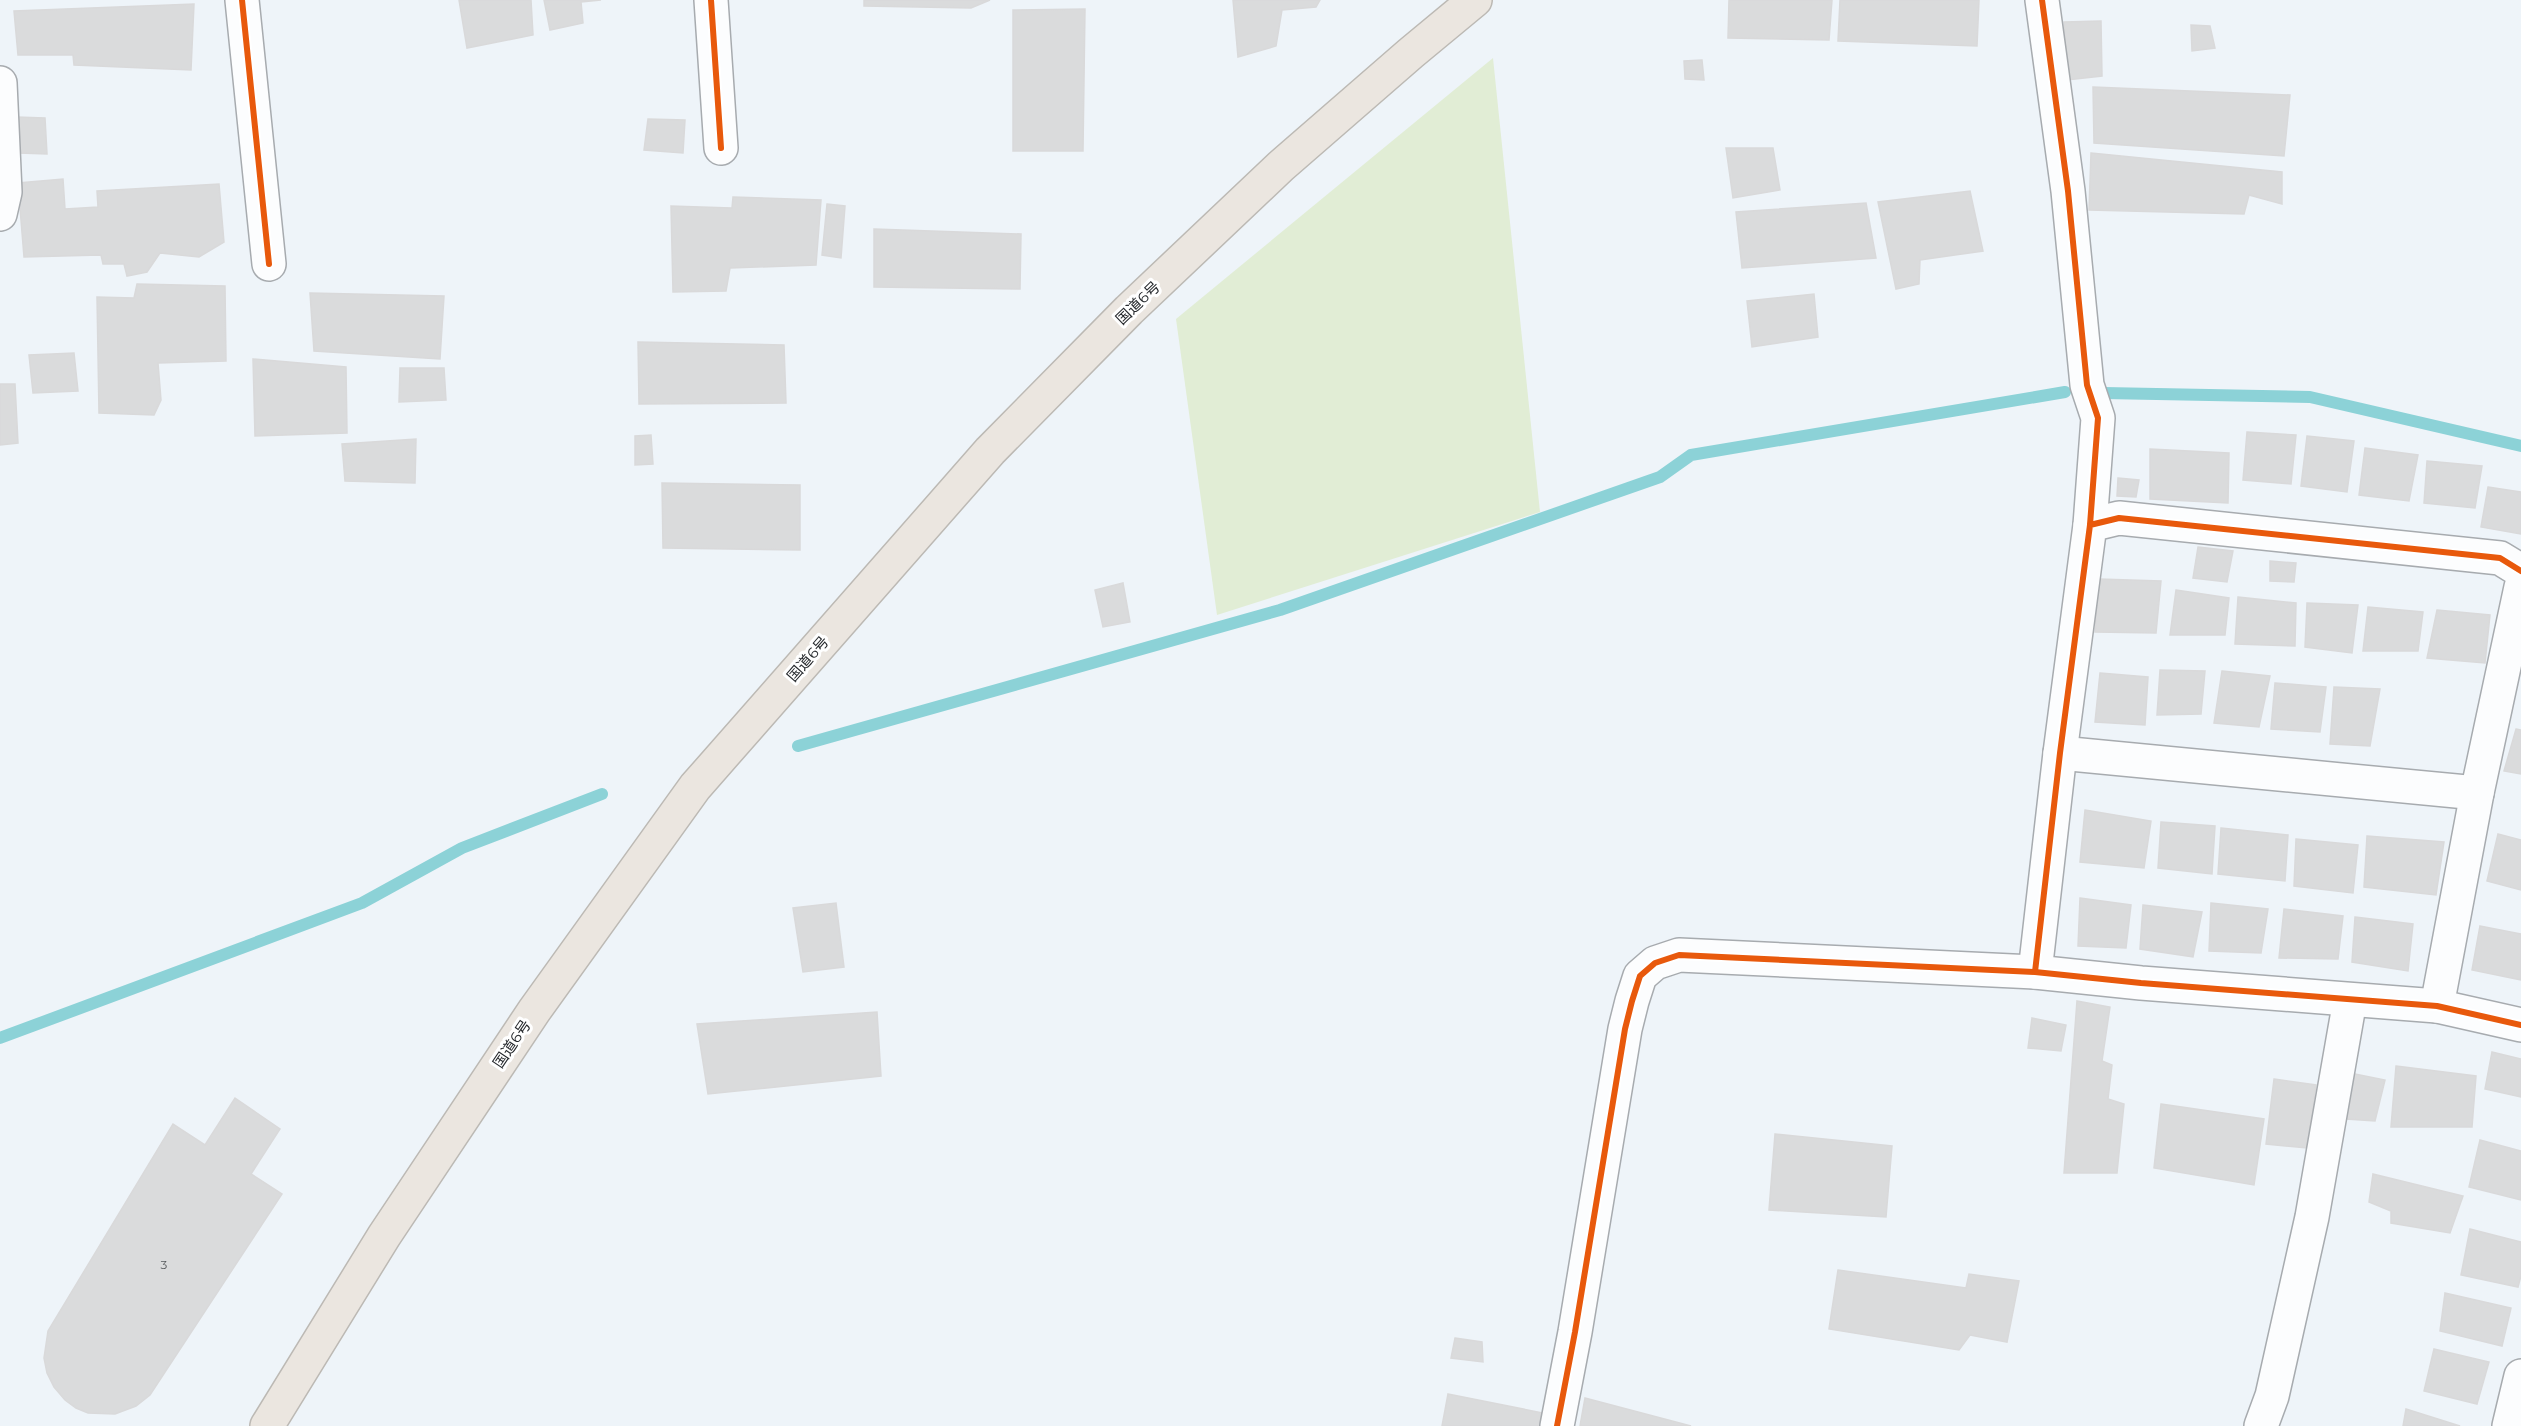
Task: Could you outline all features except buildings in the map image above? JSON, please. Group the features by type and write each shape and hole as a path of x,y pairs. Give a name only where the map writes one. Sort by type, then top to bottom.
{"highway":[{"name":"国道6号","path":"267,1426 384,1236 527,1021 695,787 990,451 1129,310 1281,166 1410,53 1475,0"}],"street":[{"path":"242,0 269,264"},
{"path":"711,0 721,148"},
{"path":"2035,972 2060,753 2090,525 2098,417 2087,385 2068,191 2042,0"},
{"path":"0,84 5,192 0,214"},
{"path":"2090,525 2119,518 2500,558 2521,571"},
{"path":"2437,1006 2477,793 2521,587"},
{"path":"2060,753 2477,793"},
{"path":"1557,1426 1575,1332 1625,1029 1640,976 1655,963 1679,955 2035,972 2437,1006 2521,1025"},
{"path":"2261,1426 2272,1396 2312,1217 2350,1000"},
{"path":"2509,1426 2521,1376"}],"green space":[{"path":"1493,58 1540,512 1217,615 1176,319"}],"waterway":[{"path":"798,746 1280,610 1660,477 1691,455 2065,392"},
{"path":"2104,393 2310,397 2521,446"},
{"path":"0,1038 362,903 462,848 602,794"}],"cycle path":[{"path":"242,0 269,264"},
{"path":"711,0 721,148"},
{"path":"2042,0 2068,191 2087,385 2098,418 2090,525"},
{"path":"2035,972 2060,753 2090,525 2119,518 2500,558 2521,571"},
{"path":"1557,1426 1575,1332 1625,1029 1640,976 1655,963 1679,955 2035,972 2141,983 2437,1006 2521,1025"}]}
